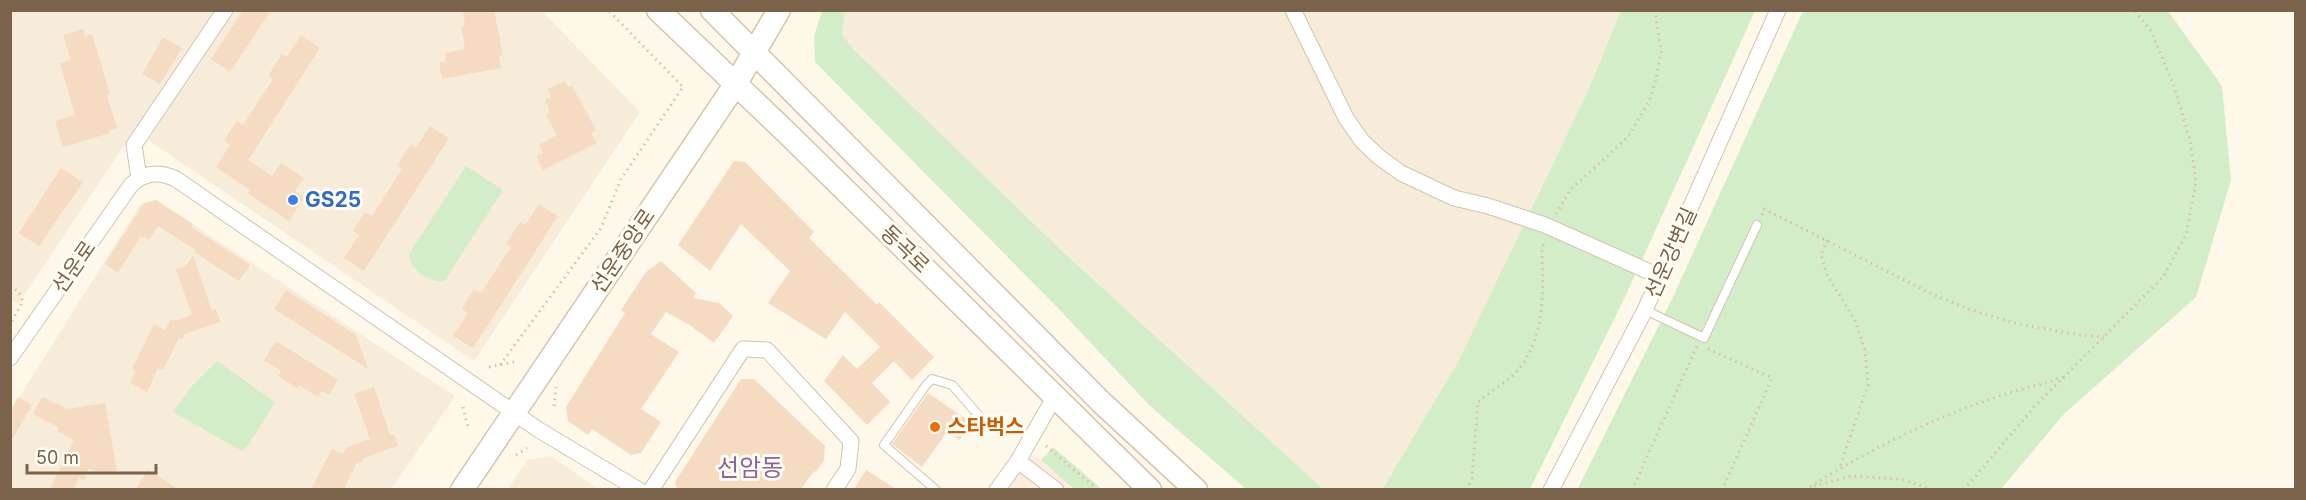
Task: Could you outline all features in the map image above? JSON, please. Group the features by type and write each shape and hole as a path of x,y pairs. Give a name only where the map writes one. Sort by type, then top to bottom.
{"main road":[{"name":"동곡로","path":"658,10 786,132 1150,489"},
{"name":"동곡로","path":"712,10 754,55 1101,402 1196,489"},
{"name":"선운중앙로","path":"462,489 735,85 779,10"}],"street":[{"path":"225,10 134,145 139,178 157,173 176,179 514,413 639,489"},
{"path":"1293,10 1346,118 1362,141 1401,173 1454,198 1488,206 1545,225 1661,277"},
{"name":"선운강변길","path":"1551,489 1661,277 1778,10"},
{"name":"선운로","path":"10,358 131,185 139,178"},
{"path":"651,489 742,349 767,350 851,441 848,469 834,489"},
{"path":"997,489 1018,461 1055,396"},
{"path":"1018,461 1056,489"}],"lane":[{"path":"1645,310 1704,338 1757,225"},
{"path":"936,489 884,445 926,385 932,380 952,386 988,426"}],"path":[{"path":"500,365 601,228 621,179 683,87 608,10"},
{"path":"1555,215 1570,190 1628,137 1649,102 1661,52 1655,10"},
{"path":"1964,489 2034,407 2163,277 2186,235 2196,182 2190,140 2174,86 2151,31 2134,10"},
{"path":"1757,225 1764,208 1930,293 1968,309 2018,324 2104,337"},
{"path":"1827,240 1821,255 1827,275 1855,320 1865,350 1868,385 1839,468"},
{"path":"1467,489 1472,478 1478,402 1517,372 1528,356 1538,331 1543,307 1543,243"},
{"path":"10,286 18,291 23,302 10,324"},
{"path":"1632,489 1698,344 1772,378 1722,489"},
{"path":"489,367 514,362"},
{"path":"1810,487 1839,468 1915,429 1987,400 2065,377"},
{"path":"554,406 556,387"},
{"path":"463,407 468,427"},
{"path":"1046,446 1098,489"},
{"path":"516,455 527,448"},
{"path":"1805,489 1851,476 1900,479 1934,489"}],"shaded area":[{"path":"845,10 1621,11 1587,93 1458,362 1382,490 1323,489 1063,252 853,49 842,34"},
{"path":"10,11 214,11 18,304 10,299"},
{"path":"233,11 542,11 640,112 474,361 148,140"},
{"path":"157,201 455,396 391,490 11,489 10,412 140,205"},
{"path":"1033,454 1041,460 1074,489 1008,490"},
{"path":"551,456 598,489 508,489 527,460"}],"green space":[{"path":"822,11 845,11 842,34 853,49 1063,252 1323,489 1246,489 1149,405 1056,306 815,62 814,36"},
{"path":"1621,11 1755,11 1626,295 1530,489 1382,490 1458,362 1587,93"},
{"path":"1803,11 2168,11 2222,86 2231,180 2196,297 2064,414 2001,489 1577,490 1673,297"},
{"path":"466,166 503,190 445,280 434,280 422,274 412,265 409,254"},
{"path":"217,361 275,402 249,444 242,451 173,412 192,386"},
{"path":"1053,447 1102,489 1074,489 1041,460"}],"building":[{"path":"243,10 271,10 230,72 211,59"},
{"path":"494,10 503,55 499,56 501,68 442,79 439,63 446,62 445,53 465,49 461,26 465,25 463,12"},
{"path":"83,29 85,36 92,34 110,94 107,95 117,128 109,130 110,133 63,147 55,121 75,115 60,63 71,60 63,35"},
{"path":"301,35 320,48 248,160 272,176 281,163 304,178 295,191 304,197 289,221 247,193 250,190 216,167 230,145 224,140 237,121 243,125 273,79 268,76 282,54 287,57"},
{"path":"163,37 182,48 160,84 142,74"},
{"path":"565,81 569,88 572,86 596,130 591,133 597,143 543,170 536,156 543,153 539,145 557,135 546,114 550,112 545,100 551,97 548,89"},
{"path":"430,126 449,138 364,271 344,258 359,235 353,231 365,212 372,216 402,169 397,166 411,144 416,148"},
{"path":"734,161 745,162 814,232 809,238 877,305 879,302 934,357 912,380 894,361 872,383 890,402 867,425 824,381 843,355 857,369 880,347 845,312 826,339 768,303 790,271 741,224 710,271 678,245"},
{"path":"61,168 83,182 39,246 19,233"},
{"path":"156,200 193,224 191,227 250,265 239,281 158,226 149,240 141,236 118,273 105,264 144,203"},
{"path":"539,204 558,216 473,348 453,336 468,313 462,309 474,289 481,293 511,247 506,244 520,222 525,225"},
{"path":"193,255 212,311 216,309 220,322 185,334 183,339 179,338 163,370 158,368 147,392 130,383 136,371 132,369 154,324 165,330 171,319 174,321 192,315 176,269 186,266"},
{"path":"661,261 696,293 693,298 719,303 733,316 714,343 691,326 666,312 651,334 679,352 641,409 661,422 641,453 631,455 592,429 588,435 568,421 566,407 625,313 621,310 646,272"},
{"path":"286,290 356,335 368,369 274,309"},
{"path":"276,341 338,380 329,395 322,391 318,397 278,376 281,371 264,360"},
{"path":"741,379 754,379 825,446 824,460 801,489 677,489 675,482"},
{"path":"374,387 390,435 394,434 398,446 363,458 360,464 357,462 344,489 311,489 332,449 343,454 347,447 370,439 354,394"},
{"name":"스타벅스","path":"928,393 972,423 959,440 947,432 922,467 892,444"},
{"path":"18,397 32,405 10,443 10,412"},
{"path":"42,397 68,409 105,403 117,471 101,474 89,468 84,480 79,478 74,489 50,489 74,440 57,431 58,427 33,414"},
{"path":"148,470 178,489 136,489"},
{"path":"866,470 896,489 854,489"}],"place":[{"name":"GS25","path":"293,200"},
{"name":"스타벅스","path":"935,427"}],"district":[{"name":"선암동","path":"750,468"}]}
